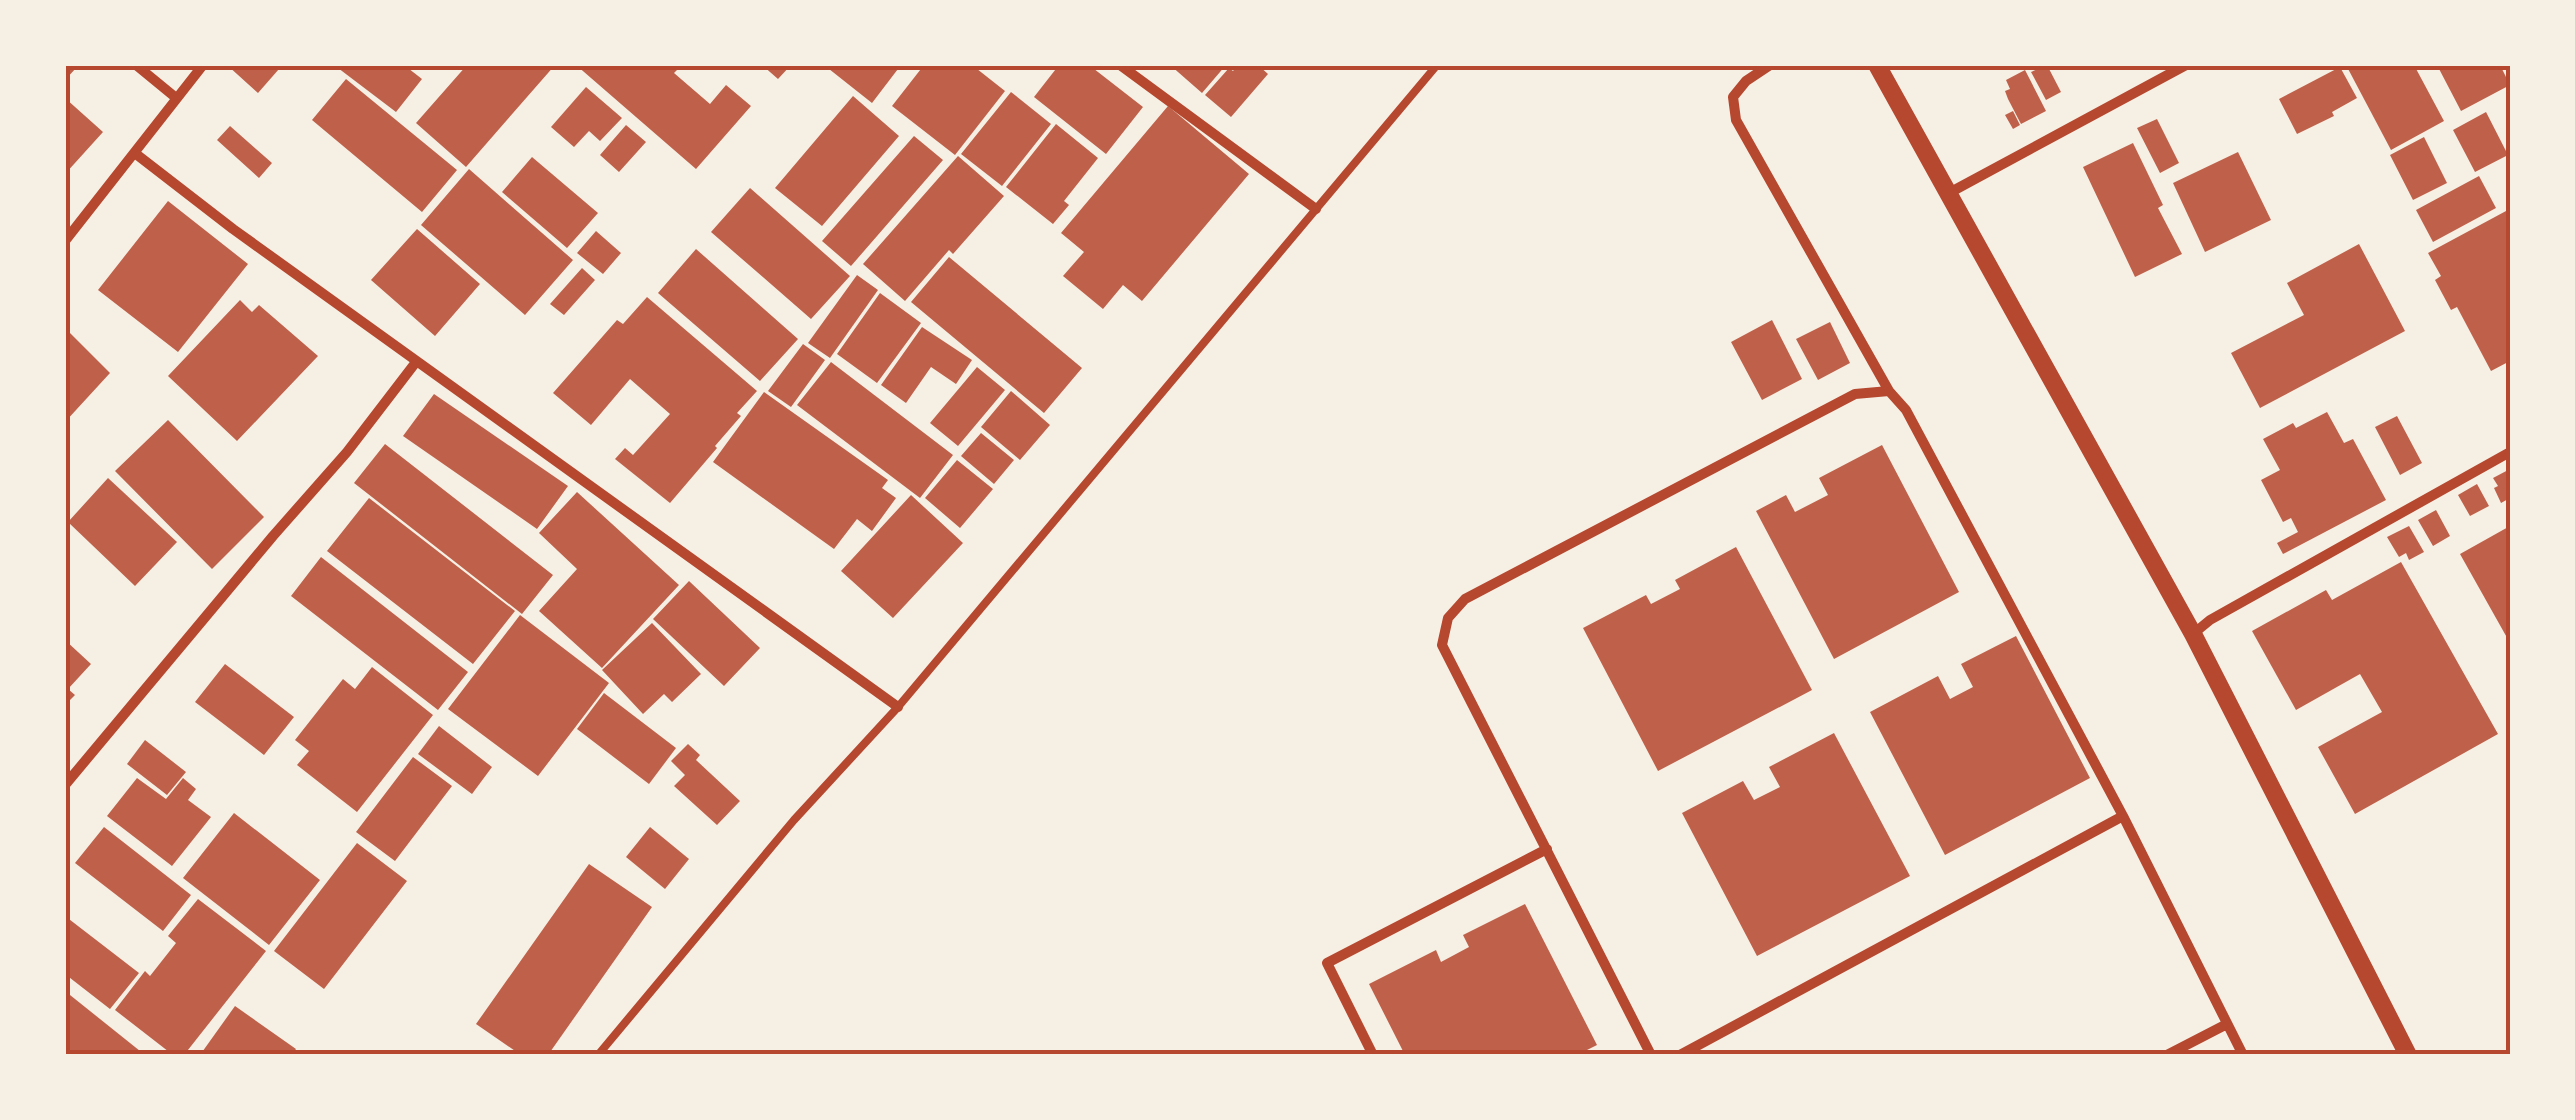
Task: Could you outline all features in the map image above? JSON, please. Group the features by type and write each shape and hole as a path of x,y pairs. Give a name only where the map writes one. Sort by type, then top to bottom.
{"street":[{"path":"136,65 176,97"},
{"path":"65,242 203,65"},
{"path":"1120,65 1316,209"},
{"path":"1770,65 1746,80 1732,98 1736,120 1888,391 1906,410 2124,816 2244,1055"},
{"path":"1877,65 2193,634 2408,1055"},
{"path":"1949,193 2186,65"},
{"path":"136,154 416,362 898,707"},
{"path":"67,779 347,452 416,362"},
{"path":"1651,1055 1442,645 1448,618 1466,599 1855,394 1888,391"},
{"path":"2193,634 2210,620 2510,452"},
{"path":"1680,1055 2124,816"},
{"path":"1373,1055 1326,964 1547,850"},
{"path":"2167,1055 2227,1024"}],"lane":[{"path":"598,1055 794,820 898,707 1437,65"}],"building":[{"path":"65,65 77,67 65,80"},
{"path":"227,65 274,65 279,69 258,93"},
{"path":"404,65 422,79 396,112 338,68"},
{"path":"467,65 555,65 466,167 416,123"},
{"path":"576,65 682,65 674,73 710,104 726,85 751,106 696,169"},
{"path":"762,65 791,65 778,79"},
{"path":"824,65 901,65 872,103"},
{"path":"924,65 972,65 1005,91 955,155 892,106"},
{"path":"1059,65 1089,65 1143,107 1106,154 1034,97"},
{"path":"1170,65 1226,65 1202,93"},
{"path":"1238,65 1258,65 1268,74 1231,117 1205,95 1229,68 1233,71"},
{"path":"2047,65 2061,92 2046,100 2031,72"},
{"path":"2346,65 2414,65 2444,121 2391,150"},
{"path":"2437,65 2500,65 2510,85 2461,111"},
{"path":"2340,67 2357,98 2332,112 2334,116 2297,134 2279,99"},
{"path":"2025,70 2046,111 2021,124 2005,91 2010,89 2006,80"},
{"path":"346,79 457,170 422,212 312,120"},
{"path":"586,87 622,118 600,141 589,131 574,147 551,127"},
{"path":"1011,92 1051,124 1002,186 961,154"},
{"path":"853,96 899,136 822,226 775,188"},
{"path":"65,98 103,132 65,174"},
{"path":"1168,106 1249,174 1142,301 1123,285 1103,309 1063,276 1084,252 1061,233"},
{"path":"2013,111 2020,125 2013,129 2005,115"},
{"path":"2486,112 2508,155 2475,172 2453,130"},
{"path":"2157,119 2179,163 2160,173 2137,128"},
{"path":"1056,124 1098,158 1064,201 1069,205 1053,224 1006,187"},
{"path":"626,125 646,142 619,172 600,155"},
{"path":"230,126 272,163 259,178 217,140"},
{"path":"914,136 943,160 851,266 822,241"},
{"path":"2424,137 2447,183 2413,200 2390,155"},
{"path":"2133,143 2163,205 2158,208 2182,254 2135,277 2083,167"},
{"path":"2238,152 2271,220 2205,252 2173,183"},
{"path":"958,156 1004,196 905,301 863,264"},
{"path":"532,157 598,213 567,248 502,192"},
{"path":"469,169 573,260 525,315 421,225"},
{"path":"2479,176 2496,208 2433,242 2416,210"},
{"path":"750,188 850,276 811,319 711,232"},
{"path":"168,201 248,264 178,352 98,290"},
{"path":"2506,211 2510,219 2510,361 2491,371 2457,307 2451,310 2435,280 2441,276 2428,253"},
{"path":"417,229 480,284 435,336 371,280"},
{"path":"596,231 621,253 603,274 577,253"},
{"path":"2359,244 2405,331 2260,408 2231,353 2304,315 2287,283"},
{"path":"696,249 798,339 760,381 658,293"},
{"path":"949,257 1082,368 1044,413 911,302"},
{"path":"582,268 595,280 564,315 550,304"},
{"path":"857,275 878,290 830,358 808,343"},
{"path":"880,293 921,323 877,383 837,354"},
{"path":"647,297 757,391 737,413 741,416 717,448 670,503 615,459 625,448 633,455 670,414 630,379 591,425 553,393 617,320 623,324"},
{"path":"240,300 252,312 259,305 318,356 237,441 168,376"},
{"path":"1772,320 1802,379 1762,400 1731,342"},
{"path":"1830,322 1850,363 1818,380 1796,339"},
{"path":"922,327 972,360 956,384 931,367 906,403 881,385"},
{"path":"65,328 110,373 65,422"},
{"path":"803,344 825,360 791,407 768,391"},
{"path":"831,362 953,455 920,498 797,405"},
{"path":"977,367 1005,390 958,446 930,423"},
{"path":"1011,391 1050,425 1020,460 981,427"},
{"path":"764,392 888,480 882,488 896,498 872,531 857,519 834,549 713,462"},
{"path":"434,394 568,486 537,529 403,436"},
{"path":"2327,412 2344,443 2353,439 2386,500 2283,554 2277,543 2298,532 2291,518 2283,522 2261,480 2280,470 2263,439 2293,423 2296,428"},
{"path":"2397,416 2422,463 2400,475 2375,427"},
{"path":"168,420 264,517 212,569 115,471"},
{"path":"981,433 1014,460 994,484 961,456"},
{"path":"385,444 553,575 522,614 354,483"},
{"path":"1882,445 1959,592 1834,659 1756,511 1786,495 1795,512 1828,495 1819,478"},
{"path":"957,460 993,489 960,528 925,498"},
{"path":"2510,469 2510,498 2501,503 2493,478"},
{"path":"108,478 177,542 135,586 68,522"},
{"path":"2477,484 2489,506 2470,516 2458,495"},
{"path":"577,492 679,585 602,668 539,611 577,569 539,533"},
{"path":"911,495 963,543 893,618 841,571"},
{"path":"369,498 515,611 473,664 327,551"},
{"path":"2436,510 2450,536 2433,546 2418,520"},
{"path":"2409,526 2424,552 2409,560 2406,553 2399,557 2387,537"},
{"path":"2510,526 2510,643 2460,554"},
{"path":"1736,547 1812,690 1658,771 1583,628 1646,595 1651,604 1680,589 1675,580"},
{"path":"321,557 468,672 438,710 291,596"},
{"path":"2401,562 2498,734 2355,814 2318,747 2382,712 2360,674 2296,710 2252,631 2326,590 2332,600"},
{"path":"689,581 760,648 724,686 653,619"},
{"path":"520,615 609,683 538,776 448,709"},
{"path":"652,623 701,674 672,702 664,694 643,714 602,670"},
{"path":"2016,636 2090,778 1945,855 1870,712 1938,676 1950,699 1973,687 1961,664"},
{"path":"65,640 91,664 68,689 75,695 65,705"},
{"path":"225,664 294,717 264,755 195,702"},
{"path":"372,667 433,715 357,812 297,765 309,751 295,740 343,679 355,689"},
{"path":"604,693 676,748 649,784 577,729"},
{"path":"439,726 492,767 472,794 418,754"},
{"path":"1834,733 1910,876 1757,956 1682,813 1743,781 1754,800 1780,787 1769,767"},
{"path":"145,740 186,772 167,795 127,764"},
{"path":"688,744 700,755 696,760 740,801 717,825 674,786 685,775 671,761"},
{"path":"413,757 452,786 395,861 356,832"},
{"path":"137,778 166,799 183,778 196,789 188,800 211,817 172,866 107,816"},
{"path":"234,813 320,880 269,945 183,878"},
{"path":"104,827 191,895 163,931 75,863"},
{"path":"650,827 689,859 665,889 626,857"},
{"path":"357,843 407,881 324,989 274,951"},
{"path":"589,864 652,907 548,1055 521,1055 476,1024"},
{"path":"198,899 266,951 184,1055 173,1055 115,1010 145,971 150,976 176,943 168,936"},
{"path":"1525,904 1597,1045 1577,1055 1405,1055 1369,984 1436,950 1441,962 1469,947 1463,935"},
{"path":"65,916 139,973 110,1009 65,974"},
{"path":"65,991 145,1055 65,1055"},
{"path":"235,1006 296,1049 292,1055 200,1055"}]}
